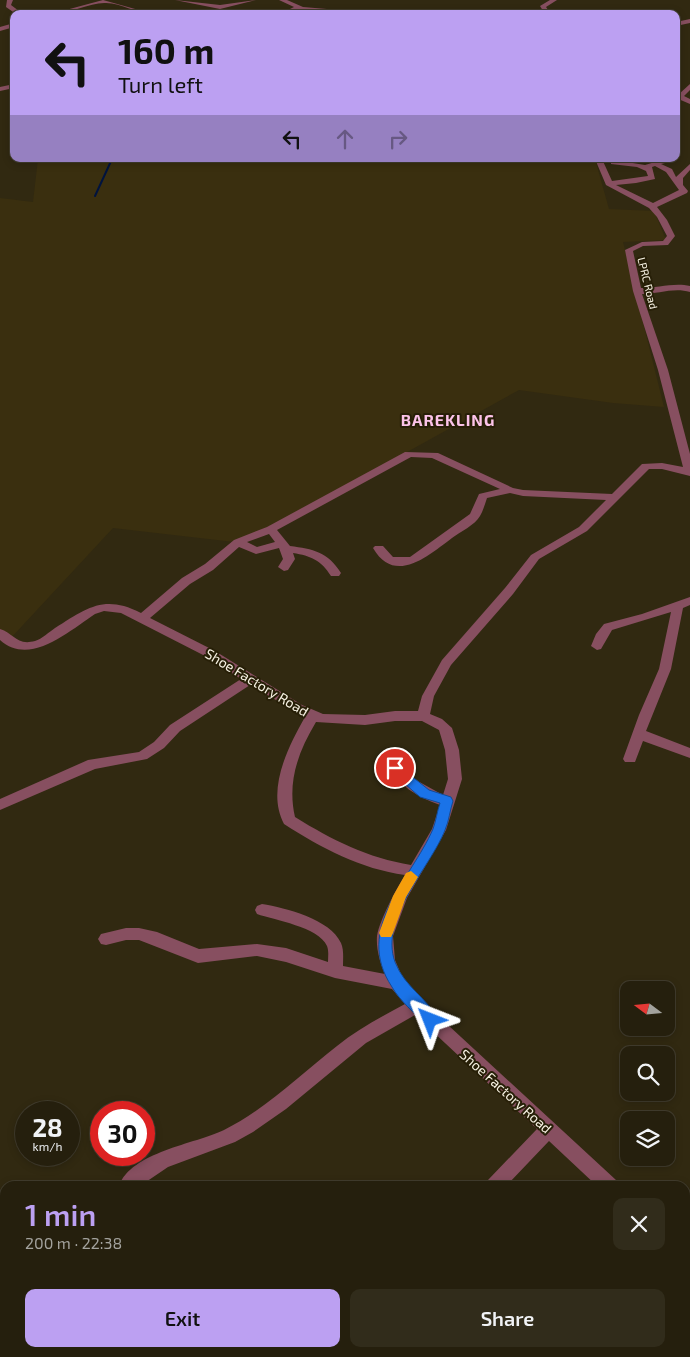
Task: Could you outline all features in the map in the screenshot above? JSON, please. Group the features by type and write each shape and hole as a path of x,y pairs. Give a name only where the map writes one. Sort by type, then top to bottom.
{"street":[{"path":"10,0 8,6 14,10"},
{"path":"178,0 220,7 252,0"},
{"path":"282,0 304,10"},
{"path":"546,10 543,6 554,0"},
{"path":"71,10 108,1 137,10"},
{"path":"293,9 300,10"},
{"path":"680,94 690,86"},
{"path":"600,162 604,175 616,190 652,206 685,190"},
{"path":"609,183 636,181 652,177 648,169 639,165 614,162"},
{"path":"648,169 648,166 657,162"},
{"path":"660,162 669,171 678,186 685,190"},
{"path":"662,162 687,169 679,178 679,185 685,190"},
{"name":"LPRC Road","path":"652,206 662,217 671,236 665,243 642,244 629,250 637,291 663,370 690,472"},
{"path":"637,291 664,290 680,286 690,288"},
{"path":"142,619 186,581 209,567 238,542 271,529 408,454 434,455 510,490 523,493 614,497"},
{"path":"423,716 428,696 446,663 509,591 535,557 583,529 649,465 690,472"},
{"path":"379,548 382,556 388,560 397,562 414,560 475,516 484,496 510,490"},
{"path":"271,529 284,546 289,558 284,567"},
{"path":"238,542 256,550 284,546 317,553 324,556 336,573"},
{"path":"597,646 602,634 608,627 646,617 684,603"},
{"path":"630,759 665,669 684,603"},
{"name":"Shoe Factory Road","path":"0,633 11,643 27,646 38,645 54,637 80,617 104,607 123,609 211,654 297,708 312,715 333,720 423,716 445,728 452,750 455,779 439,830 400,896 385,936 387,960 397,983 416,1006 604,1181"},
{"path":"0,805 92,764 142,756 159,745 175,728 250,679"},
{"path":"312,715 293,752 283,795 289,820 322,842 394,869 414,871"},
{"path":"639,734 690,753"},
{"path":"393,764 425,794 447,801"},
{"path":"262,910 306,924 327,936 334,944 335,971"},
{"path":"106,939 126,934 139,934 152,937 198,956 257,950 286,956 335,971 397,983"},
{"path":"132,1181 161,1161 212,1143 238,1130 267,1112 361,1037 416,1006"},
{"path":"499,1181 548,1130"}],"shaded area":[{"path":"38,162 596,162 609,209 654,211 666,240 623,242 664,407 613,403 519,390 243,543 113,528 10,639 0,630 0,198 33,202"}],"waterway":[{"path":"95,196 111,162"}],"slow traffic":[{"path":"386,933 400,896 411,877"}],"district":[{"name":"BAREKLING","path":"448,419"}],"route":[{"path":"395,768 425,794 447,801 439,830 400,896 385,936 387,960 397,983 430,1020"}]}
